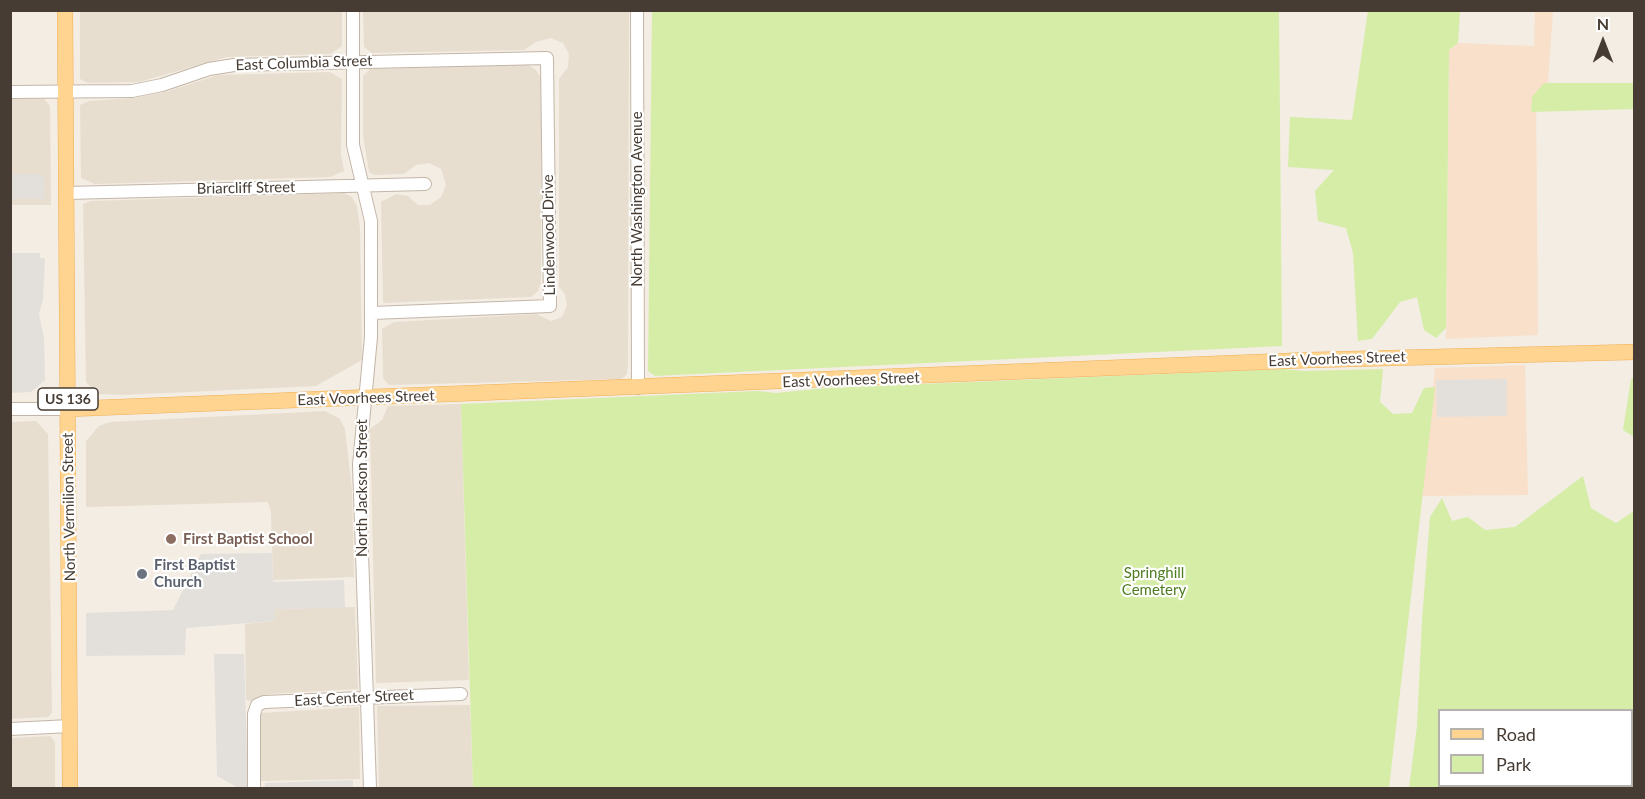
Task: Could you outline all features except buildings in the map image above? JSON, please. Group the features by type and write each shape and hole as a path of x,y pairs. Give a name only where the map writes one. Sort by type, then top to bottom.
{"main road":[{"name":"North Vermilion Street","path":"65,10 70,789"},
{"name":"East Voorhees Street","path":"68,409 1310,360 1635,352"}],"street":[{"name":"North Jackson Street","path":"353,10 353,145 371,221 372,313 359,465 370,789"},
{"name":"North Washington Avenue","path":"638,10 638,388"},
{"name":"East Columbia Street","path":"10,92 132,91 162,85 209,69 234,65 547,57"},
{"name":"Lindenwood Drive","path":"372,313 550,306 547,57"},
{"name":"Briarcliff Street","path":"67,193 425,184"},
{"path":"10,409 68,409"},
{"name":"East Center Street","path":"254,789 254,714 257,705 264,702 461,694"},
{"path":"10,729 70,726"}],"shaded area":[{"path":"80,11 342,11 342,46 331,54 227,57 139,82 88,83 80,79"},
{"path":"363,11 629,11 628,363 627,374 622,379 389,385 383,378 382,329 394,322 537,314 551,321 562,317 567,305 565,294 559,287 559,79 568,67 569,54 563,43 551,38 536,42 524,50 372,53 364,47"},
{"path":"1535,11 1553,11 1548,83 1544,83 1536,93 1538,335 1446,339 1449,50 1458,43 1534,46"},
{"path":"527,64 536,70 541,78 541,282 538,291 531,297 383,303 381,202 396,194 408,196 418,205 430,205 441,197 446,185 441,169 429,163 416,165 404,174 374,175 369,172 363,135 363,76 370,69"},
{"path":"330,72 342,79 341,155 344,171 330,177 95,184 81,178 80,105 89,101 134,98 169,91 218,75"},
{"path":"10,99 44,99 50,106 51,205 11,205"},
{"path":"10,174 38,174 44,178 44,199 11,199"},
{"path":"344,193 352,197 357,206 360,228 362,360 316,386 123,395 98,394 86,382 83,204 91,201"},
{"path":"11,253 40,253 40,258 45,258 43,300 39,314 44,338 45,380 31,392 11,393"},
{"path":"1525,365 1528,495 1422,496 1435,368"},
{"path":"1507,379 1507,416 1437,417 1436,380"},
{"path":"461,404 469,680 376,683 370,429 382,420 388,406"},
{"path":"325,411 340,419 345,429 352,490 354,577 273,580 271,513 268,502 86,507 86,441 99,426 110,422"},
{"path":"36,421 48,434 52,713 48,717 11,719 11,422"},
{"path":"272,553 273,582 344,580 345,608 274,609 275,621 186,628 185,655 86,656 86,613 173,610 201,554"},
{"path":"355,607 358,689 267,694 252,701 246,700 245,624 274,621 274,609"},
{"path":"214,654 244,654 248,788 235,788 217,776"},
{"path":"470,705 473,788 379,788 377,706"},
{"path":"359,707 360,779 260,781 261,713"},
{"path":"50,736 55,742 55,788 11,788 11,738"},
{"path":"353,780 353,788 265,788 265,783"}],"green space":[{"path":"652,11 1279,11 1282,346 655,376 648,371"},
{"path":"1368,11 1460,11 1458,43 1449,50 1446,328 1436,338 1424,330 1417,297 1400,302 1372,339 1358,341 1353,253 1346,228 1318,221 1315,191 1334,170 1288,167 1290,117 1352,120"},
{"path":"1544,83 1634,83 1634,109 1531,112 1532,97"},
{"name":"Springhill Cemetery","path":"1284,369 1304,371 1383,369 1380,402 1393,414 1412,413 1424,388 1435,387 1389,788 473,788 461,404 758,391 776,393 826,388"},
{"path":"1634,377 1634,437 1623,430 1631,379"},
{"path":"1583,476 1591,508 1616,523 1634,511 1634,788 1409,788 1417,726 1430,517 1442,498 1452,521 1468,517 1485,530 1515,527"}],"place":[{"name":"First Baptist School","path":"171,539"},
{"name":"First Baptist Church","path":"142,574"}]}
